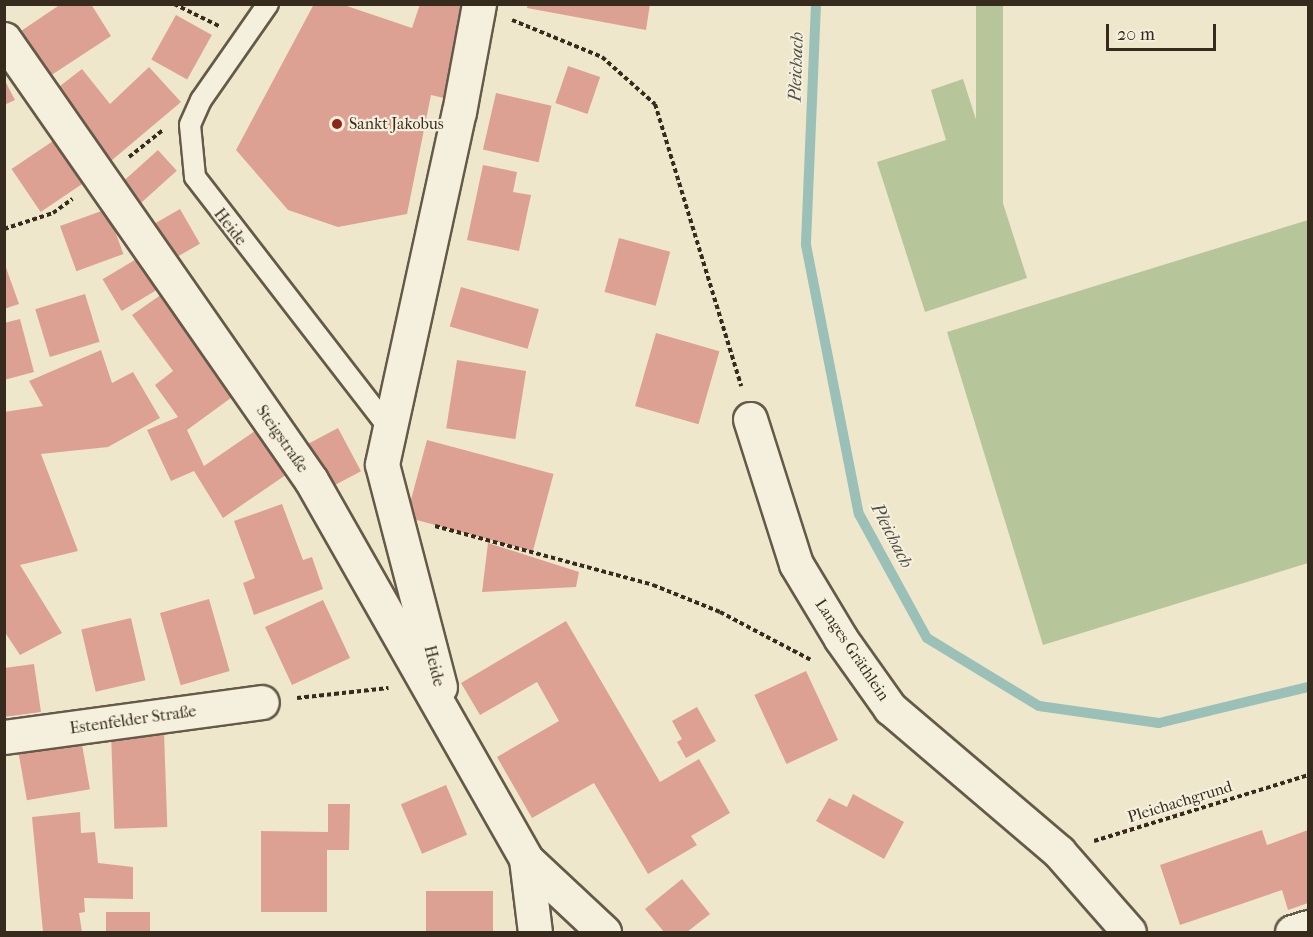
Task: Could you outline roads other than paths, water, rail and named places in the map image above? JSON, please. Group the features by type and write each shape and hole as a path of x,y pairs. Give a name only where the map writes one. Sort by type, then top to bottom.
{"street":[{"name":"Heide","path":"450,728 382,464 479,6"},
{"name":"Steigstraße","path":"4,39 103,178 310,480 424,684 526,859"},
{"name":"Langes Gräthlein","path":"750,419 796,564 841,639 883,698 1059,852 1129,933"},
{"name":"Estenfelder Straße","path":"4,737 262,702"},
{"path":"526,859 536,933"},
{"path":"526,859 604,933"},
{"path":"1292,933 1308,927"}],"lane":[{"name":"Heide","path":"267,4 201,100 194,117 190,156 195,177 390,429"}],"waterway":[{"name":"Pleichach","path":"816,4 806,245 859,514 927,638 1039,706 1159,723 1308,687"}],"place":[{"name":"Sankt Jakobus","path":"337,124"}]}
